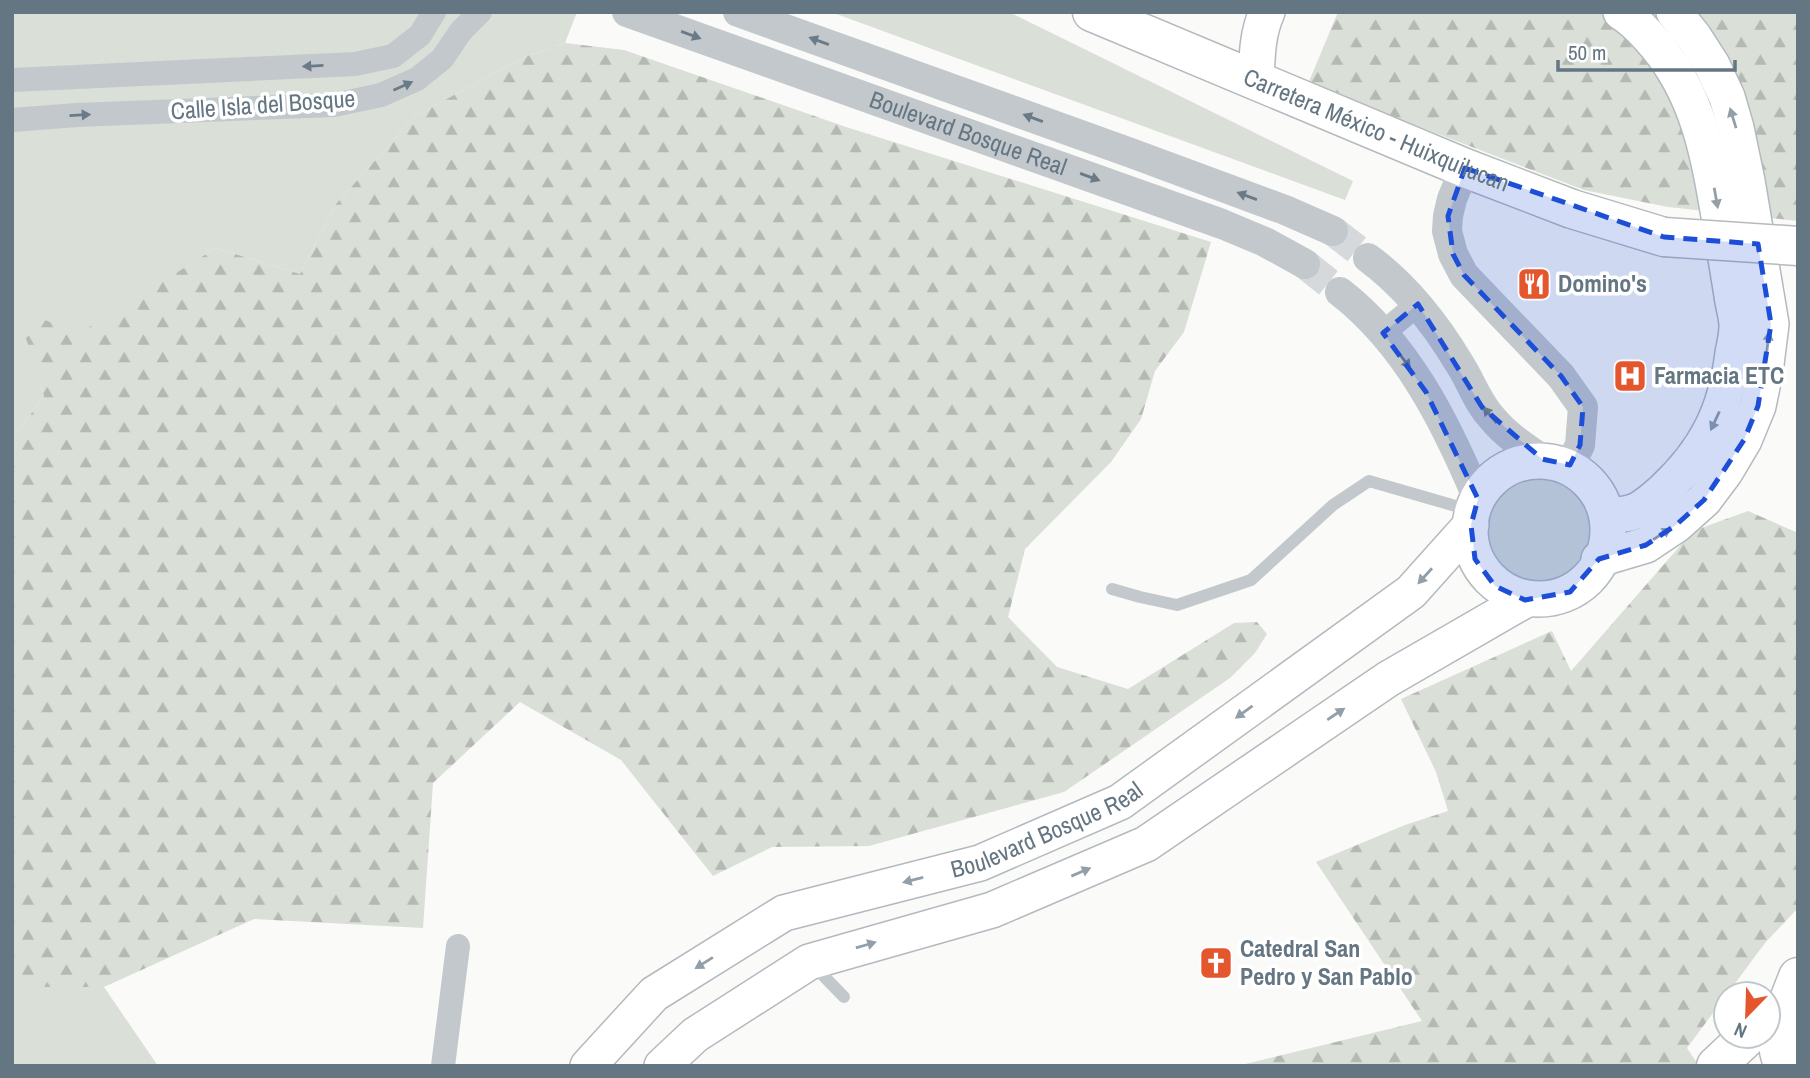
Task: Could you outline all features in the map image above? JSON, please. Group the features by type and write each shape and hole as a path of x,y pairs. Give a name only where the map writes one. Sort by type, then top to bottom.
{"main road":[{"name":"Carretera México - Huixquilucan","path":"1092,12 1465,168 1572,209 1664,237 1798,246"},
{"path":"1256,81 1257,50 1267,12"},
{"path":"1607,516 1634,512 1656,497 1679,476 1698,453 1726,397 1737,326 1714,188 1704,138 1695,111 1667,58 1649,37 1621,12"},
{"path":"1599,559 1646,545 1704,500 1744,440 1758,406 1765,372 1771,324 1736,128 1727,97 1712,65 1674,12"},
{"path":"1556,462 1587,478 1600,496 1607,516 1607,537 1589,577 1570,592 1548,600 1525,600 1495,586 1475,559 1474,512 1494,478 1516,464 1556,462"},
{"name":"Boulevard Bosque Real","path":"588,1066 654,994 784,913 980,863 1120,802 1411,592 1474,512"},
{"name":"Boulevard Bosque Real","path":"662,1066 695,1035 809,962 992,910 1146,844 1388,679 1525,600"},
{"path":"1776,980 1798,946"},
{"path":"1783,1066 1778,1028 1798,977"},
{"path":"1716,1066 1740,1050"}],"street":[{"name":"Calle Isla del Bosque","path":"12,80 355,64 394,56 420,35 434,12"},
{"name":"Calle Isla del Bosque","path":"12,120 334,105 381,95 417,79 442,59 461,30 480,12"},
{"name":"Boulevard Bosque Real","path":"626,12 1209,219 1265,242 1305,264"},
{"name":"Boulevard Bosque Real","path":"738,12 1118,148 1285,210 1333,231"},
{"path":"1368,258 1418,304 1443,336 1482,407 1511,437 1556,462 1580,445 1583,407 1561,376 1464,275 1453,254 1447,232 1448,216 1465,168"},
{"path":"1265,242 1285,210"},
{"path":"1340,292 1383,332 1426,392 1455,448 1474,512"},
{"path":"1383,332 1418,304"},
{"path":"443,1066 458,946"}],"lane":[{"path":"1112,589 1177,605 1251,580 1333,505 1369,481 1474,512"},
{"path":"809,962 844,997"}],"highlighted area":[{"path":"1465,168 1664,237 1758,244 1771,324 1758,406 1744,440 1704,500 1676,525 1646,545 1599,559 1570,592 1525,600 1495,586 1475,559 1471,525 1478,499 1426,392 1383,333 1418,304 1482,407 1542,459 1570,465 1580,445 1583,407 1561,376 1464,275 1453,254 1448,216"}],"green space":[{"path":"12,12 577,12 565,43 527,56 415,116 335,205 300,274 216,248 78,335 27,338 44,396 12,440"},
{"path":"831,12 1009,12 1353,181 1345,200"},
{"path":"1338,12 1798,12 1798,221 1668,207 1584,190 1308,84"},
{"path":"565,43 624,50 846,127 1211,242 1184,332 1155,371 1141,419 1111,462 1025,549 1008,617 1057,667 1128,689 1234,623 1257,622 1267,634 1255,653 1230,678 1064,792 869,846 772,847 713,876 621,760 520,702 433,783 423,928 254,919 104,987 12,987 12,440 44,396 26,338 45,320 78,334 216,248 300,274 335,205 415,116 527,56"},
{"path":"1541,471 1567,478 1585,494 1594,513 1594,534 1588,554 1576,571 1559,583 1538,587 1515,581 1498,569 1489,556 1484,528 1489,507 1501,489 1520,476"},
{"path":"1748,511 1798,533 1798,908 1765,943 1738,980 1712,980 1712,1014 1687,1048 1699,1066 1237,1066 1422,1021 1316,862 1405,825 1448,811 1436,772 1401,699 1552,631 1571,671 1693,531"},
{"path":"12,987 104,987 158,1066 12,1066"}],"tunnel":[{"path":"1333,231 1368,258"},
{"path":"1305,264 1340,292"}],"place":[{"name":"Domino's","path":"1534,284"},
{"name":"Farmacia ETC","path":"1630,376"},
{"name":"Catedral San Pedro y San Pablo","path":"1216,963"}]}
